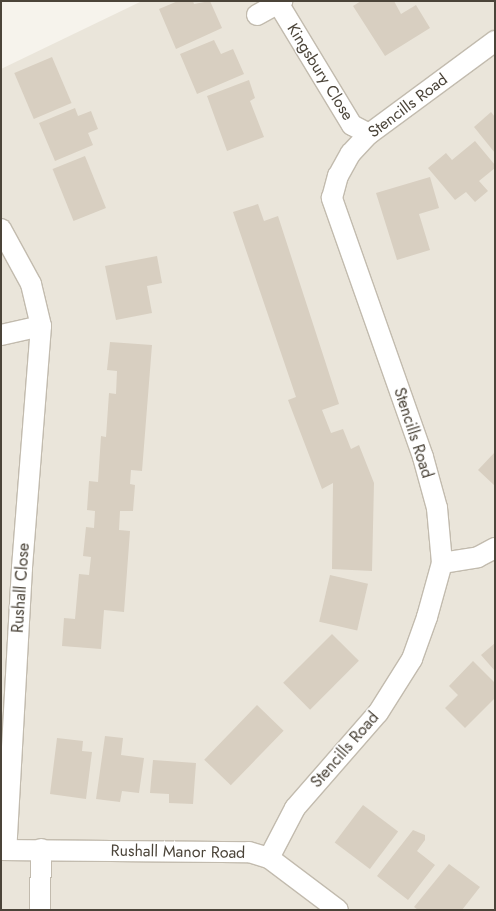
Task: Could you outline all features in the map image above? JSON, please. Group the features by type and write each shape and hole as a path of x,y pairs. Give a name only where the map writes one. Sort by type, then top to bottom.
{"street":[{"name":"Kingsbury Close","path":"257,15 280,2 352,125 369,134"},
{"name":"Stencills Road","path":"269,858 295,808 378,713 412,659 428,617 442,563 437,508 423,457 332,198 338,176 351,153 369,134 495,41"},
{"name":"Rushall Close","path":"1,229 23,266 31,284 41,326 22,568 4,850"},
{"path":"1,335 41,326"},
{"path":"442,563 478,557 495,548"},
{"path":"40,910 41,849"},
{"name":"Rushall Manor Road","path":"4,850 41,849 249,852 269,858 338,910"}],"shaded area":[{"path":"142,1 495,1 495,910 1,910 1,69"}],"building":[{"path":"178,1 193,1 194,4 210,1 222,28 176,49 159,9"},
{"path":"361,1 394,1 401,14 416,5 430,28 385,56 353,6"},
{"path":"214,40 221,54 233,49 244,74 197,94 180,54"},
{"path":"52,57 72,103 34,119 14,73"},
{"path":"249,80 255,98 250,101 264,137 227,151 207,96"},
{"path":"75,108 78,116 91,111 98,129 88,133 93,145 55,161 39,123"},
{"path":"491,112 495,117 495,153 474,127"},
{"path":"475,141 495,165 495,168 479,181 488,191 475,202 466,192 455,200 428,168 446,153 452,160"},
{"path":"85,156 106,208 74,221 53,169"},
{"path":"430,177 439,208 419,214 430,250 397,260 376,193"},
{"path":"258,204 264,221 278,216 339,404 322,410 331,433 343,429 351,449 359,445 374,483 372,571 332,569 333,483 322,489 288,400 296,397 233,212"},
{"path":"157,256 162,283 147,286 152,313 116,320 105,266"},
{"path":"110,342 152,345 142,471 131,470 130,484 135,485 133,511 120,511 119,530 130,531 124,612 104,610 101,649 62,646 64,618 75,619 79,574 89,575 91,557 83,556 86,527 94,528 95,511 87,510 89,481 98,482 101,436 106,437 109,393 116,394 117,371 107,370"},
{"path":"495,452 495,486 478,470"},
{"path":"330,575 368,584 357,631 319,622"},
{"path":"332,634 359,661 310,710 283,683"},
{"path":"495,643 495,671 481,655"},
{"path":"473,661 495,683 495,698 465,728 445,708 458,695 449,686"},
{"path":"257,705 284,731 231,785 204,760"},
{"path":"105,736 123,738 121,755 144,758 139,793 122,791 120,802 96,799"},
{"path":"57,738 83,741 82,751 92,752 86,799 50,794"},
{"path":"153,760 196,763 193,804 169,803 169,794 150,793"},
{"path":"363,805 398,831 370,869 335,843"},
{"path":"413,830 425,835 425,840 417,851 435,865 408,900 377,876"},
{"path":"449,864 480,887 462,910 418,910 414,907"}]}
